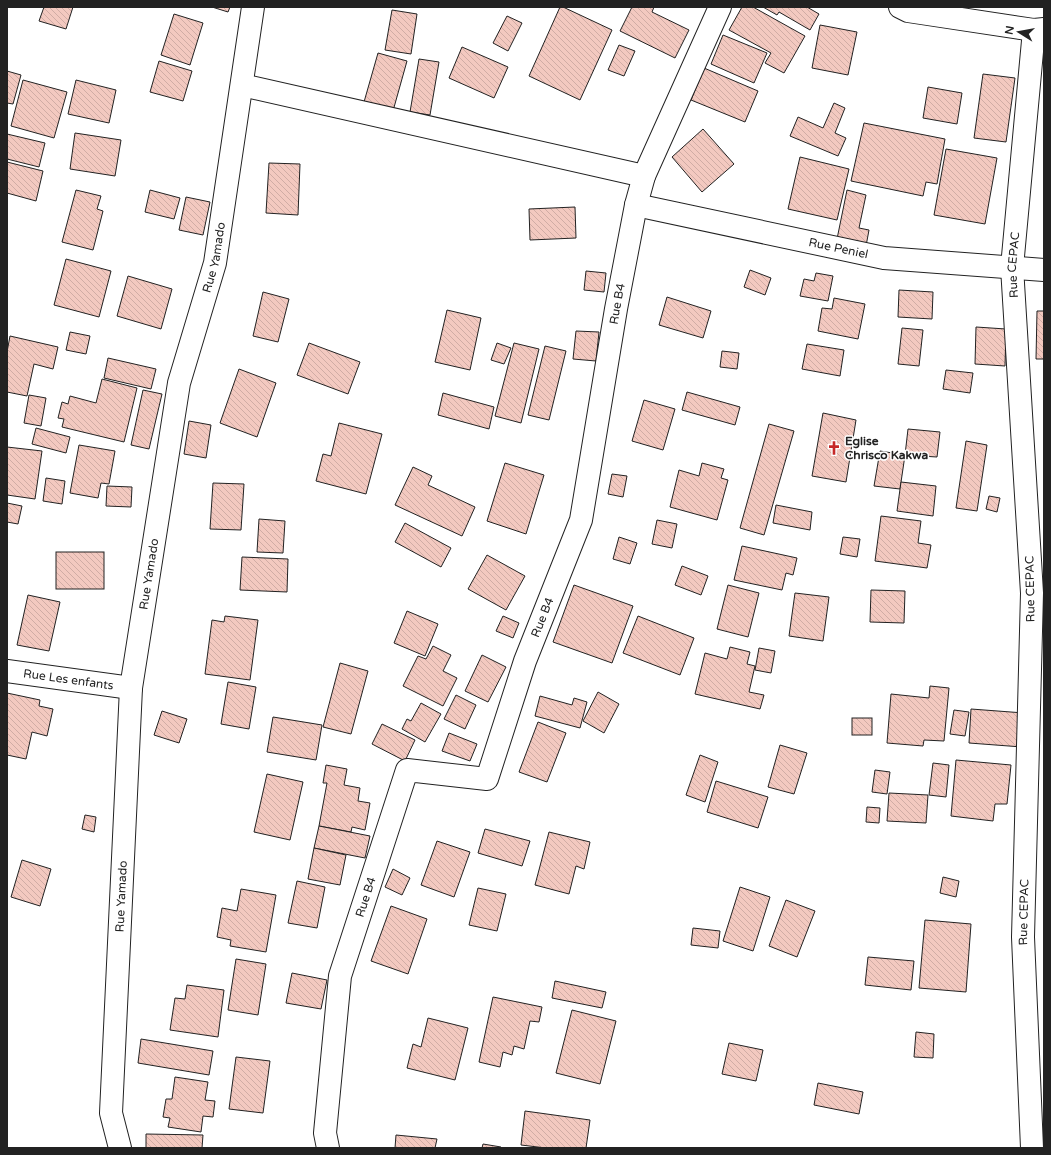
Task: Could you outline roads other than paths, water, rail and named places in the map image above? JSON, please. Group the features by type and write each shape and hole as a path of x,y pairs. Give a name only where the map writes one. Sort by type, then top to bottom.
{"street":[{"name":"Rue Yamado","path":"120,1148 110,1114 130,688 179,383 215,263 253,7"},
{"name":"Rue B4","path":"328,1148 325,1133 340,976 407,770 487,779 525,661 581,520 616,308 636,205 644,176 720,7"},
{"path":"900,7 908,11 1039,30"},
{"name":"Rue CEPAC","path":"1032,1148 1023,937 1038,593 1012,268 1039,30"},
{"path":"242,85 644,176"},
{"name":"Rue Peniel","path":"636,205 884,258 1044,270"},
{"name":"Rue Les enfants","path":"7,671 130,688"}],"place":[{"name":"Eglise Chrisco Kakwa","path":"834,448"}]}
